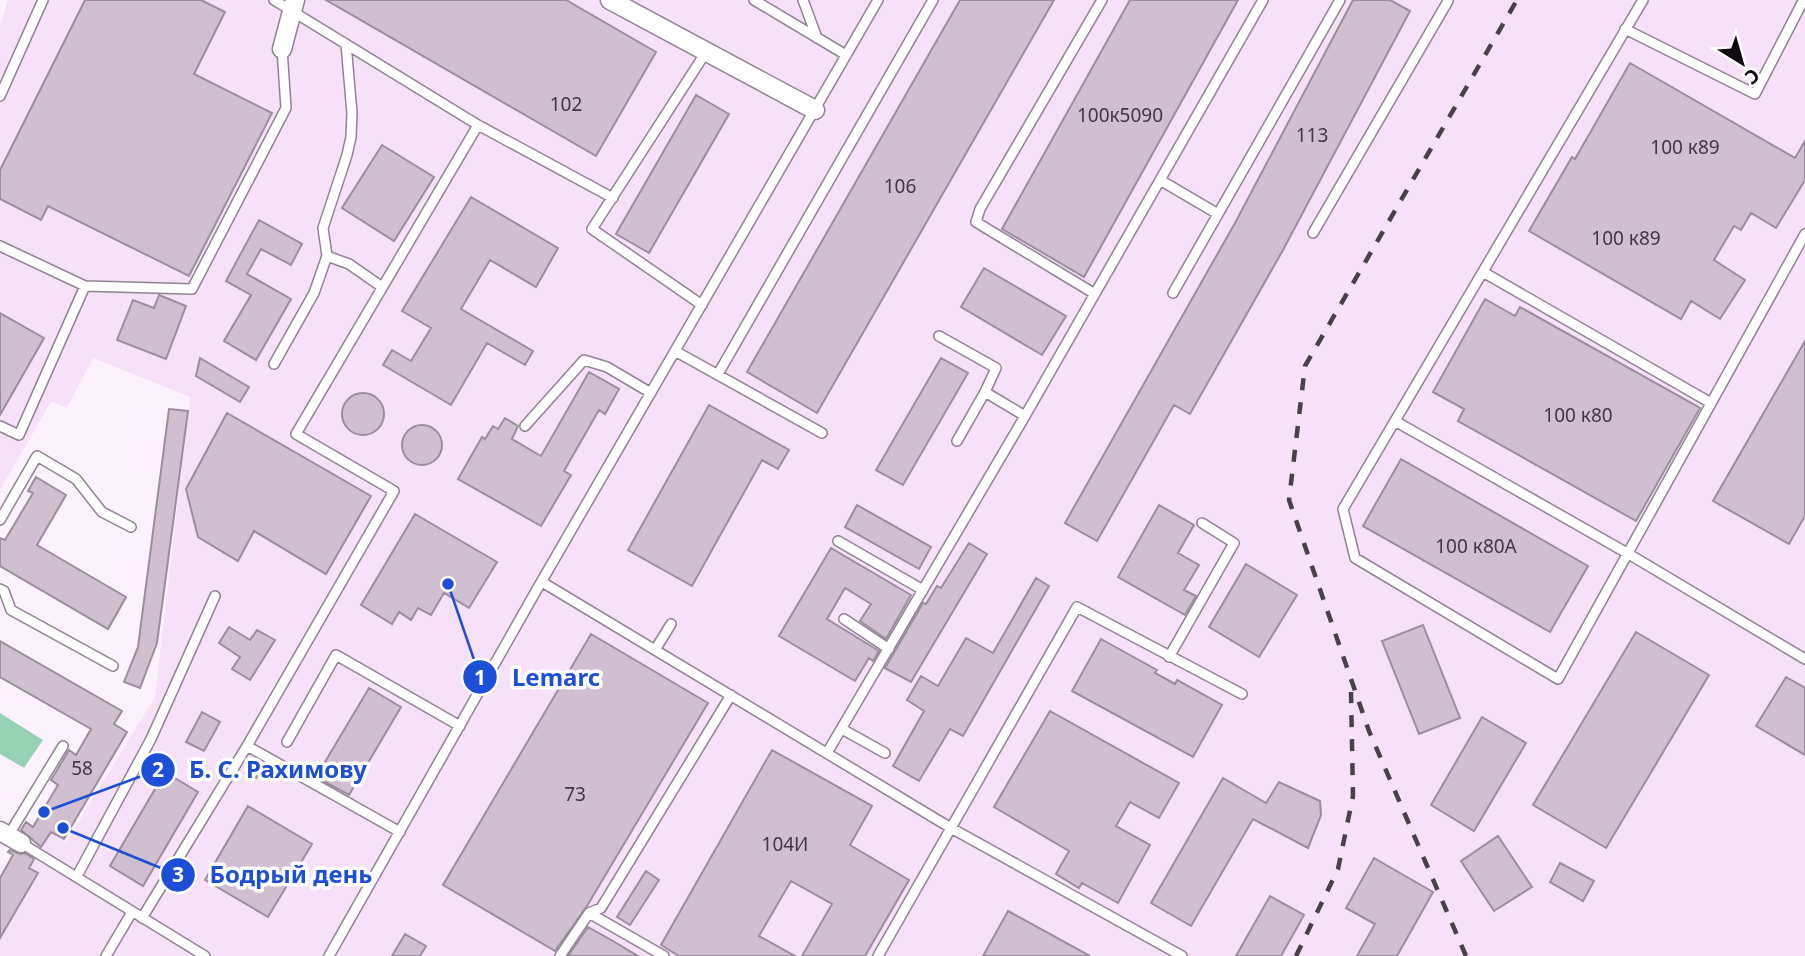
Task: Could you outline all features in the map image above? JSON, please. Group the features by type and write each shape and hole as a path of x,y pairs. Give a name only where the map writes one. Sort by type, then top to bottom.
{"street":[{"path":"610,0 814,110"},
{"path":"282,49 293,5"}],"lane":[{"path":"0,96 43,0"},
{"path":"275,0 293,5 346,44 478,125 612,198"},
{"path":"754,0 846,55"},
{"path":"803,0 817,38"},
{"path":"330,956 878,0"},
{"path":"718,374 933,0"},
{"path":"1095,294 976,222 980,209 1102,0"},
{"path":"827,753 1025,416 1262,0"},
{"path":"1173,293 1340,0"},
{"path":"1313,233 1448,0"},
{"path":"1643,0 1343,509 1355,558 1558,678 1805,234"},
{"path":"1626,29 1755,94 1801,3"},
{"path":"274,364 314,293 327,256 323,228 351,137 352,113 346,44"},
{"path":"0,246 85,286 192,289 285,108 282,49"},
{"path":"702,305 592,229 706,52"},
{"path":"142,918 247,746 394,491 296,434 478,125"},
{"path":"1160,180 1218,214"},
{"path":"327,256 349,264 383,287"},
{"path":"1483,272 1711,403"},
{"path":"0,426 19,435 85,286"},
{"path":"939,336 996,368 957,441"},
{"path":"676,351 822,433"},
{"path":"525,426 584,360 607,367 651,393"},
{"path":"985,392 1025,416"},
{"path":"1395,421 1627,553 1805,659"},
{"path":"0,520 37,456 76,479 102,512 131,527"},
{"path":"1169,657 1234,542 1202,523"},
{"path":"838,541 923,590"},
{"path":"542,582 951,828 1182,956"},
{"path":"0,589 4,591 11,610 113,666"},
{"path":"77,876 151,739 215,596"},
{"path":"878,956 1077,607 1242,694"},
{"path":"844,618 889,649"},
{"path":"655,650 671,624"},
{"path":"286,742 336,655 460,726"},
{"path":"560,956 589,913 601,908 732,695"},
{"path":"842,729 885,753"},
{"path":"63,746 10,836 205,956"},
{"path":"247,746 400,832"},
{"path":"106,956 132,912"},
{"path":"589,913 664,956"}],"shaded area":[{"path":"8,0 1805,0 1805,956 0,956 0,878 30,829 41,826 66,842 155,697 190,397 93,358 67,408 51,402 0,490 0,27"}],"green space":[{"path":"0,713 43,740 24,768 0,754"}],"building":[{"path":"85,0 201,0 225,12 194,74 272,113 189,276 48,206 41,220 0,199 0,170"},
{"path":"326,0 566,0 656,52 596,156"},
{"path":"960,0 1054,0 817,413 747,372"},
{"path":"1130,0 1238,0 1084,277 1002,229"},
{"path":"1353,0 1390,0 1410,11 1283,250 1190,414 1174,405 1097,541 1065,523 1235,223"},
{"path":"1630,63 1795,158 1805,141 1805,180 1776,228 1751,213 1741,230 1734,226 1714,260 1745,280 1720,319 1691,301 1681,319 1529,231 1572,157 1575,159"},
{"path":"696,95 729,114 649,253 616,234"},
{"path":"382,145 434,177 394,241 342,208"},
{"path":"471,197 558,248 536,287 490,260 461,309 533,351 525,365 487,343 451,405 383,365 392,350 411,361 431,328 402,311"},
{"path":"259,220 302,244 291,265 261,249 247,274 291,299 256,360 224,341 251,295 226,281"},
{"path":"984,268 1066,316 1042,355 961,307"},
{"path":"159,295 186,306 166,359 117,340 133,300 154,308"},
{"path":"1485,299 1515,316 1520,307 1700,408 1636,521 1458,421 1464,409 1433,392"},
{"path":"0,313 44,338 0,415"},
{"path":"1805,341 1805,516 1789,544 1713,501"},
{"path":"200,358 249,387 240,402 196,376"},
{"path":"941,358 968,373 903,485 876,470"},
{"path":"589,372 619,389 605,414 599,410 564,471 571,475 541,526 458,479 482,437 485,439 493,426 498,429 505,418 518,426 512,439 541,456"},
{"path":"363,393 378,399 384,414 378,429 363,435 348,429 342,414 348,399"},
{"path":"709,405 789,450 778,469 762,460 692,586 628,550"},
{"path":"169,409 188,411 157,643 140,688 124,682 138,647"},
{"path":"227,413 371,496 326,574 254,531 238,561 198,537 186,489"},
{"path":"422,425 436,431 442,445 436,459 422,465 408,459 402,445 408,431"},
{"path":"1401,459 1588,566 1550,632 1363,526"},
{"path":"36,477 66,495 37,545 126,597 108,629 0,566 0,538 5,540 33,493 28,491"},
{"path":"857,505 931,547 919,569 845,527"},
{"path":"1159,505 1194,525 1178,553 1199,565 1184,590 1196,596 1185,615 1118,577"},
{"path":"415,514 497,562 469,608 444,593 431,615 418,608 411,620 399,612 392,624 361,605"},
{"path":"969,543 987,554 911,682 885,668 923,603 926,604 937,586 941,588"},
{"path":"831,548 911,595 886,639 860,621 871,604 845,588 827,619 879,651 873,661 869,658 855,681 779,636"},
{"path":"1246,564 1297,595 1259,657 1209,627"},
{"path":"1036,578 1049,586 963,736 950,729 919,781 893,766 924,711 907,700 921,676 938,686 966,638 993,653"},
{"path":"1423,625 1460,718 1419,734 1382,641"},
{"path":"229,627 250,640 257,630 275,640 250,680 232,669 240,657 219,643"},
{"path":"1636,632 1709,675 1606,848 1533,805"},
{"path":"591,634 708,703 587,906 555,951 443,885"},
{"path":"1101,639 1157,670 1155,673 1175,684 1177,680 1222,705 1193,757 1072,691"},
{"path":"0,641 122,711 114,724 127,732 64,839 51,832 41,847 21,830 26,822 33,827 58,785 51,780 69,750 76,755 91,729 0,677"},
{"path":"1786,677 1805,688 1805,755 1756,726"},
{"path":"369,688 401,707 349,795 316,777"},
{"path":"1050,711 1179,783 1159,818 1130,802 1116,826 1150,845 1118,903 1082,883 1079,888 1056,874 1069,851 994,807"},
{"path":"202,712 220,722 204,751 186,742"},
{"path":"1482,717 1526,743 1474,831 1431,805"},
{"path":"772,750 872,806 850,845 909,880 865,956 802,956 832,904 791,881 759,936 795,956 679,956 661,945"},
{"path":"251,760 262,766 256,778 245,773"},
{"path":"165,772 198,792 143,886 110,866"},
{"path":"1223,778 1266,803 1279,782 1320,801 1321,815 1308,848 1253,819 1191,926 1151,903"},
{"path":"248,806 312,844 268,917 205,880"},
{"path":"1498,836 1532,887 1494,911 1461,861"},
{"path":"10,850 25,853 34,859 29,868 38,873 0,938 0,878 13,855 8,852"},
{"path":"1374,858 1433,892 1397,956 1357,956 1375,924 1346,908"},
{"path":"1560,863 1594,881 1583,901 1550,882"},
{"path":"646,871 659,880 630,925 617,917"},
{"path":"1270,896 1304,915 1281,956 1236,956"},
{"path":"1008,911 1090,956 983,956"},
{"path":"588,927 613,941 638,956 568,956"},
{"path":"405,934 426,946 420,956 392,956"}],"railway":[{"path":"1466,956 1369,731 1289,500 1305,366 1517,0"},
{"path":"1296,956 1338,869 1353,796 1351,692"}],"place":[{"name":"Lemarc","path":"448,584"},
{"name":"Б. С. Рахимову","path":"44,812"},
{"name":"Бодрый день","path":"63,828"}]}
